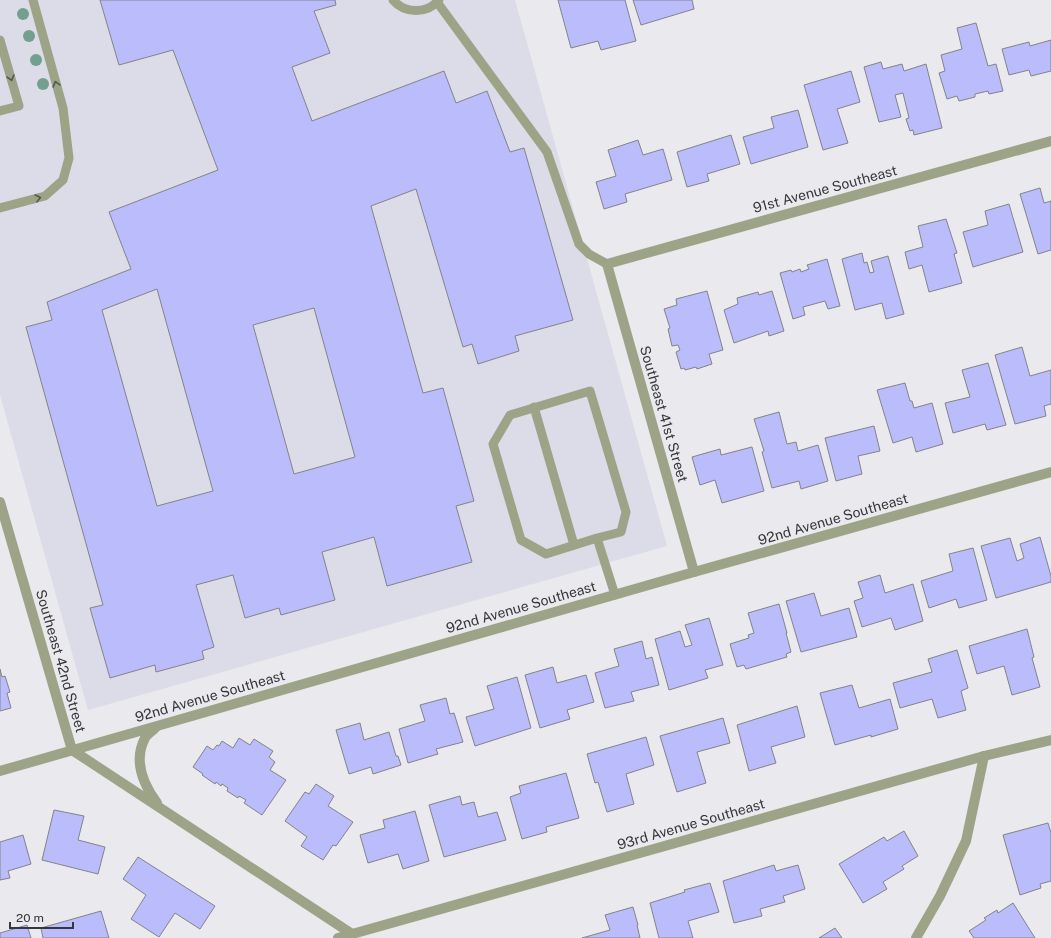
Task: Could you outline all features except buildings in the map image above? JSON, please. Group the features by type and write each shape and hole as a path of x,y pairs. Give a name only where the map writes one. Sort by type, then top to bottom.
{"street":[{"name":"91st Avenue Southeast","path":"607,264 1051,141"},
{"name":"Southeast 41st Street","path":"607,264 694,572"},
{"name":"92nd Avenue Southeast","path":"0,771 694,572 1051,472"},
{"name":"Southeast 42nd Street","path":"0,502 72,750 352,934"},
{"name":"Southeast 42nd Street","path":"159,725 146,737 140,751 139,766 143,779 151,795 161,808"},
{"name":"93rd Avenue Southeast","path":"338,938 984,756 1051,740"},
{"path":"916,938 940,896 966,841 984,756"}],"lane":[{"path":"0,208 45,196 63,180 69,158 63,108 32,0"},
{"path":"393,0 396,4 406,9 417,11 428,8 438,1 547,152 579,244 589,254 607,264"},
{"path":"0,40 19,106 0,111"},
{"path":"590,390 626,512 621,532 597,538 546,554 521,540 493,444 510,414 590,390"},
{"path":"534,407 574,545"},
{"path":"597,538 615,595"}],"shaded area":[{"path":"0,0 515,0 667,546 88,710 0,395"}]}
